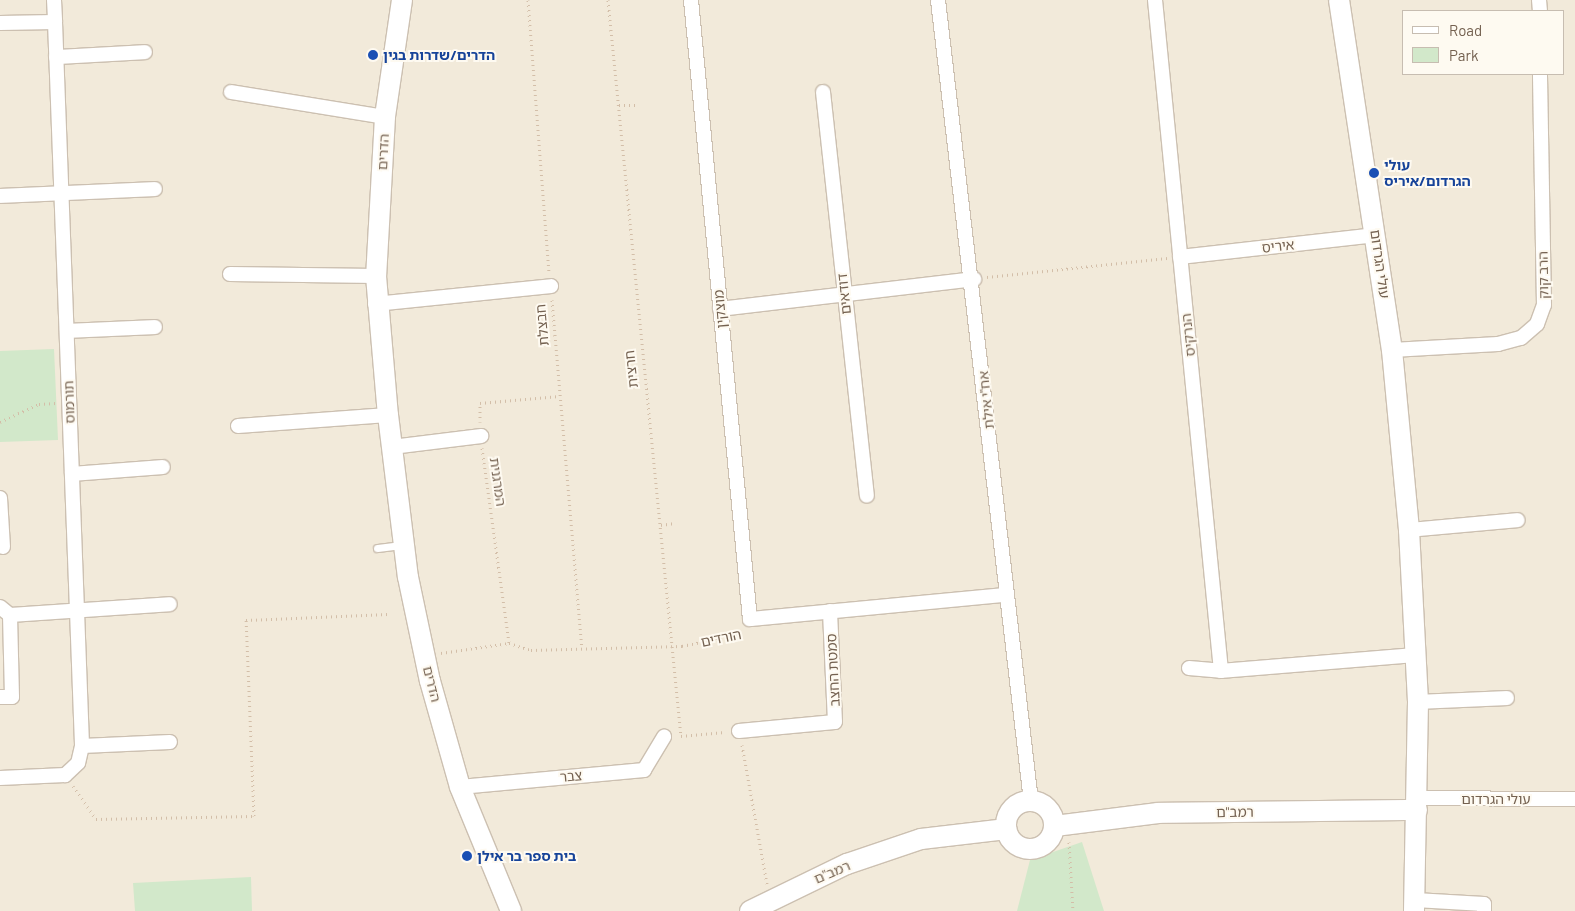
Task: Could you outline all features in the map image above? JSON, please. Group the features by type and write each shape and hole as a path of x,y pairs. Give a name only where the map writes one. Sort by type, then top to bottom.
{"street":[{"name":"תורמוס","path":"54,0 82,746 78,763 65,775"},
{"name":"הדרים","path":"402,0 385,117 375,304 388,415 404,545 424,655 460,787 511,911"},
{"name":"מוצקין","path":"691,0 750,619"},
{"name":"אח\"י אילת","path":"938,0 974,279 1006,595 1031,800"},
{"name":"הנרקיס","path":"1155,0 1221,671"},
{"name":"עולי הגרדום","path":"1339,0 1392,350 1409,530 1417,654 1418,702 1415,906 1484,904 1484,911"},
{"path":"0,23 55,22"},
{"path":"56,57 145,52"},
{"name":"הרב קוק","path":"1392,350 1498,344 1521,338 1537,324 1544,305 1540,75"},
{"path":"231,92 385,117"},
{"name":"דודאים","path":"824,92 867,496"},
{"path":"0,196 62,195 154,189"},
{"name":"איריס","path":"1180,257 1376,236"},
{"path":"230,274 376,276"},
{"path":"720,309 974,279"},
{"path":"375,304 550,286"},
{"path":"67,331 155,327"},
{"path":"238,426 388,415"},
{"path":"392,447 481,436"},
{"path":"72,474 163,467"},
{"path":"0,498 3,547"},
{"path":"1409,530 1518,520"},
{"name":"הורדים","path":"750,619 1006,595"},
{"path":"0,697 12,697 5,611 78,611 170,604"},
{"name":"סמטת החצב","path":"739,731 835,722 830,611"},
{"path":"1189,668 1221,671 1417,654"},
{"path":"1418,702 1507,698"},
{"name":"צבר","path":"460,787 644,770 664,737"},
{"path":"82,746 170,742"},
{"path":"0,778 65,775"},
{"name":"עולי הגרדום","path":"1417,804 1575,799"},
{"path":"1031,800 1050,810 1061,825 1046,844 1030,849 1014,843 1006,829 1016,806 1031,800"},
{"name":"רמב\"ם","path":"1061,825 1158,813 1417,804"},
{"name":"רמב\"ם","path":"750,911 770,899 847,864 921,839 1006,829"}],"lane":[{"path":"377,548 404,545"}],"path":[{"name":"חבצלת","path":"528,0 550,286 582,648"},
{"name":"חרצית","path":"608,0 619,105 631,264 674,645 681,736"},
{"path":"619,105 636,105"},
{"path":"974,279 1180,257"},
{"name":"המרגנית","path":"509,643 481,436 480,403 560,396"},
{"path":"0,422 39,404 69,403"},
{"path":"661,525 675,523"},
{"path":"65,775 96,820 254,816 246,620 388,614"},
{"name":"הורדים","path":"424,655 509,643 530,650 674,645 749,632 750,619"},
{"path":"664,737 739,731 770,899"},
{"path":"1061,825 1074,911"}],"shaded area":[{"path":"0,0 1575,0 1575,911 0,911"}],"green space":[{"path":"54,349 58,440 0,442 0,351"},
{"path":"1082,842 1104,911 1017,911 1030,860"},
{"path":"251,877 252,911 135,911 133,883"}],"place":[{"name":"הדרים/שדרות בגין","path":"373,55"},
{"name":"עולי הגרדום/איריס","path":"1374,173"},
{"name":"בית ספר בר אילן","path":"467,856"}]}
